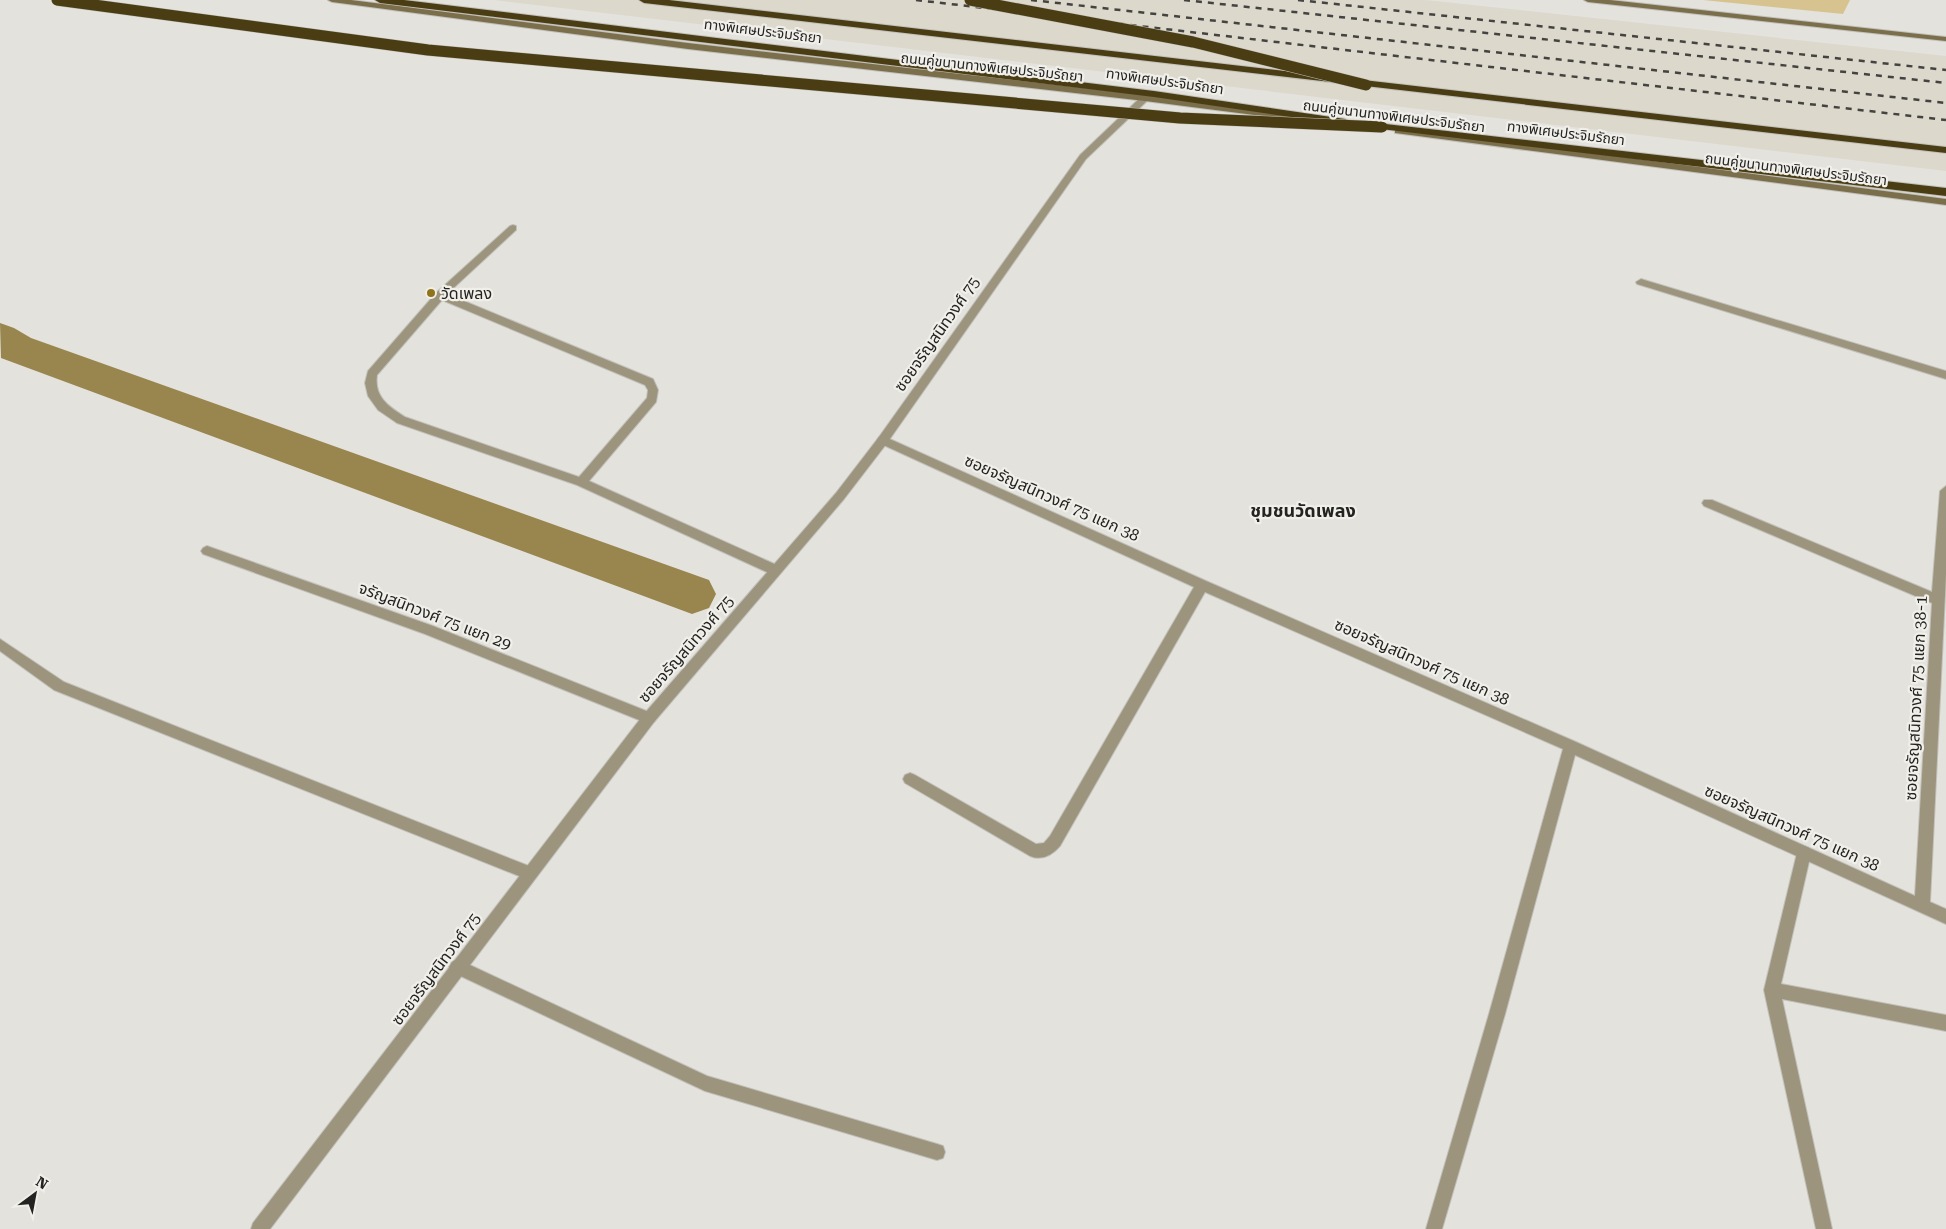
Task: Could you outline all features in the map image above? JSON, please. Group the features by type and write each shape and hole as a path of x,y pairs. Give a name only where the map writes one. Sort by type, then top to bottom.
{"highway":[{"path":"57,0 428,50 1180,118 1382,127"},
{"name":"ทางพิเศษประจิมรัถยา","path":"380,0 1154,94 1382,127 1946,192"},
{"name":"ทางพิเศษประจิมรัถยา","path":"644,0 1366,85 1946,150"},
{"path":"970,0 1193,42 1366,85"}],"main road":[{"name":"ถนนคู่ขนานทางพิเศษประจิมรัถยา","path":"332,0 688,46 1145,98 1946,202"},
{"path":"1588,0 1946,39"}],"street":[{"name":"ซอยจรัญสนิทวงศ์ 75","path":"259,1229 457,967 649,718 840,496 883,440 1083,157 1145,98"},
{"path":"514,228 440,295 372,374 369,385 373,396 384,409 401,420 581,482 775,570"},
{"path":"1642,282 1946,375"},
{"path":"440,295 649,382 653,390 652,399 581,482"},
{"name":"ซอยจรัญสนิทวงศ์ 75 แยก 38","path":"883,440 1202,585 1571,746 1946,916"},
{"name":"ซอยจรัญสนิทวงศ์ 75 แยก 38-1","path":"1922,906 1938,600 1946,492"},
{"path":"1708,503 1938,600"},
{"name":"จรัญสนิทวงศ์ 75 แยก 29","path":"207,550 429,630 649,718"},
{"path":"910,779 1035,851 1048,849 1055,841 1202,585"},
{"path":"0,644 59,686 529,873"},
{"path":"1434,1229 1571,746"},
{"path":"1804,853 1772,990 1824,1229"},
{"path":"457,967 705,1083 937,1152"},
{"path":"1772,990 1946,1023"}],"shaded area":[{"path":"494,0 1426,0 1946,56 1946,171"},
{"path":"1703,0 1850,0 1843,14"}],"waterway":[{"path":"0,338 16,348 692,594"}],"railway":[{"path":"916,0 1946,120"},
{"path":"1031,0 1946,103"},
{"path":"1184,0 1946,83"},
{"path":"1298,0 1946,70"}],"place":[{"name":"วัดเพลง","path":"431,293"}],"district":[{"name":"ชุมชนวัดเพลง","path":"1303,510"}]}
